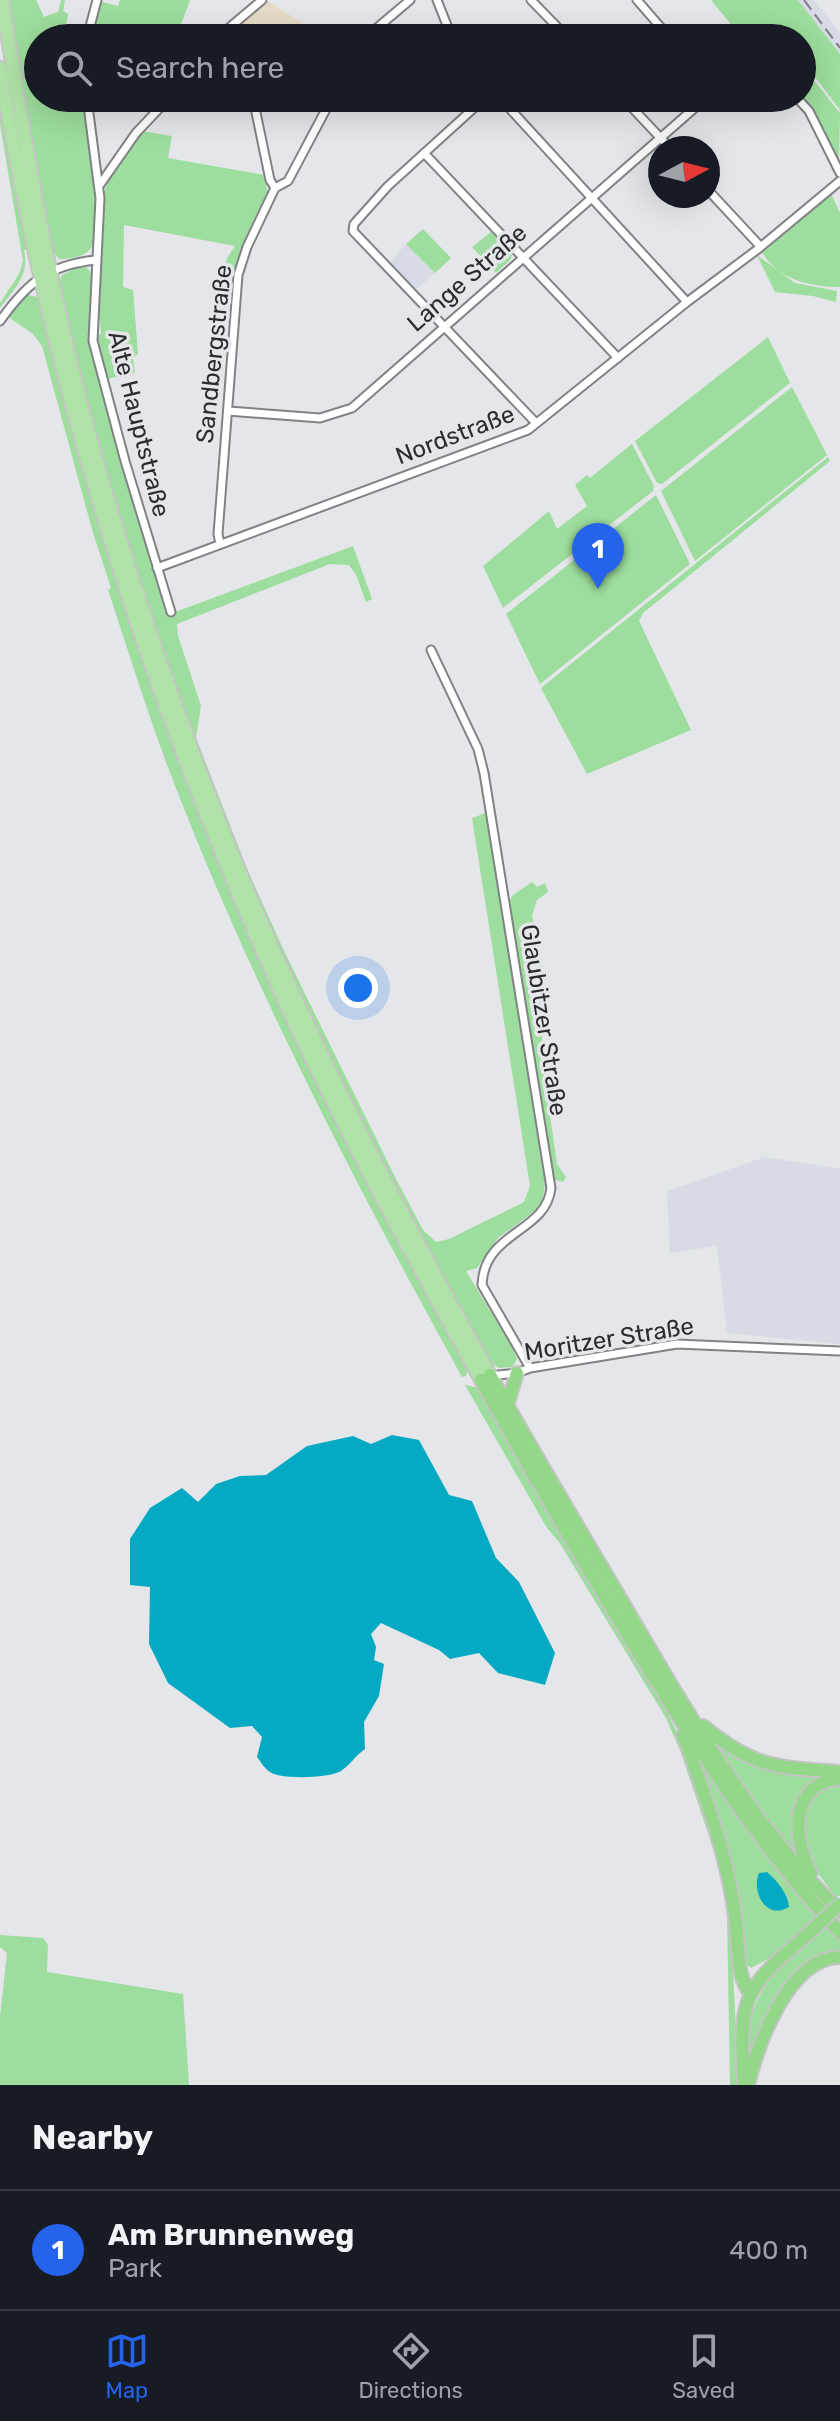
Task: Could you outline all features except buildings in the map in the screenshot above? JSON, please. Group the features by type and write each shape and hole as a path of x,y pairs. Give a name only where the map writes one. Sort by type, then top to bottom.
{"highway":[{"path":"507,1406 524,1371"},
{"path":"486,1378 507,1406 691,1716 752,1807 837,1909 772,1967 751,1994 742,2035 746,2085"},
{"path":"486,1378 568,1535 676,1715 759,1838 840,1932"},
{"path":"676,1715 723,1852 737,1928 741,1978 751,1994"},
{"path":"691,1716 731,1749 761,1763 840,1775"},
{"path":"822,1894 797,1839 798,1818 808,1795 826,1780 840,1775"},
{"path":"746,2085 764,2030 774,2012 815,1964 840,1957"}],"main road":[{"path":"2,0 45,274"},
{"path":"0,68 45,274 84,415 129,567 195,758 243,881 345,1101 486,1378"}],"street":[{"path":"91,24 97,0"},
{"path":"234,24 262,0"},
{"path":"382,24 410,0"},
{"path":"437,0 446,24"},
{"path":"637,0 658,24"},
{"path":"533,1 554,24"},
{"name":"Alte Hauptstraße","path":"89,112 99,186 93,332 95,350 171,612"},
{"path":"99,186 136,133 156,112"},
{"path":"256,112 270,180 275,188"},
{"name":"Sandbergstraße","path":"220,544 218,534 238,275 247,247 275,188 288,181 325,112"},
{"path":"469,112 388,186 354,224 353,231 536,423"},
{"path":"513,112 687,302"},
{"path":"636,112 658,136"},
{"name":"Lange Straße","path":"662,136 690,112"},
{"path":"808,112 840,173"},
{"name":"Lange Straße","path":"228,411 320,418 352,408 648,148"},
{"path":"424,153 618,358"},
{"name":"Nordstraße","path":"157,568 528,430 840,181"},
{"path":"720,203 760,246"},
{"path":"0,321 21,293 45,274 96,260"},
{"name":"Glaubitzer Straße","path":"431,650 478,749 484,773 551,1188 546,1207 501,1242 482,1275 482,1285 524,1371"},
{"name":"Moritzer Straße","path":"486,1378 677,1344 840,1351"}],"shaded area":[{"path":"798,0 814,0 840,33 840,54"},
{"path":"268,1 304,24 240,24"},
{"path":"406,244 435,273 415,289 389,263"},
{"path":"765,1157 840,1169 840,1344 727,1333 717,1246 670,1253 667,1191"}],"green space":[{"path":"6,0 36,0 44,17 58,12 61,0 65,0 63,11 68,14 66,24 24,24 24,105"},
{"path":"120,0 190,0 181,24 96,24 102,2 118,6"},
{"path":"711,0 798,0 840,54 840,110 816,78 816,24 731,24"},
{"path":"816,83 840,113 839,163 808,112 816,112"},
{"path":"0,97 29,249 24,250 25,267 20,281 0,308 23,261 0,124"},
{"path":"25,112 86,112 97,196 96,233 92,246 78,257 59,259 48,244"},
{"path":"142,131 172,136 168,158 264,175 268,194 234,272 224,269 235,246 124,225 123,287 133,290 138,354 133,358 135,373 107,379 97,336 101,334 100,320 97,319 104,195 107,182"},
{"path":"830,192 840,213 840,287 794,279 775,268 761,250"},
{"path":"423,229 451,258 435,273 406,244"},
{"path":"491,232 512,254 511,259 496,273 472,247"},
{"path":"757,255 795,283 837,291 836,302 775,292"},
{"path":"81,266 92,274 89,333 93,357 156,577 170,614 353,546 372,599 366,602 349,565 330,564 177,624 178,636 201,706 196,738 248,871 396,1179 423,1230 436,1242 449,1239 524,1202 530,1186 472,818 486,813 545,1185 542,1203 536,1210 498,1238 477,1268 466,1271 512,1347 517,1359 512,1367 499,1368 488,1361 324,1049 237,857 181,710 148,611 84,396 58,285 62,275"},
{"path":"29,295 37,297 41,305 108,553 133,634 191,796 258,953 468,1369 466,1376 462,1377 341,1151 266,997 197,841 158,741 108,590 111,588 42,346 33,334 7,316 21,298"},
{"path":"768,337 790,383 662,484 657,483 635,441"},
{"path":"792,387 827,455 695,561 661,491"},
{"path":"632,444 654,486 653,491 503,608 483,566 549,511 557,529 587,506 575,485 587,475 590,478"},
{"path":"828,457 830,461 643,613 639,621 691,730 587,774 541,688"},
{"path":"656,495 690,564 540,684 506,614"},
{"path":"532,882 537,887 545,883 548,892 537,900 532,916 546,983 541,1054 557,1164 566,1177 563,1182 553,1179 508,903 513,895"},
{"path":"465,1385 480,1388 652,1682 679,1736 702,1798 729,1897 739,2085 730,2085 727,1913 721,1875 680,1750 666,1718 559,1542 547,1528"},
{"path":"714,1740 740,1759 834,1774 816,1783 793,1831 803,1866 759,1809"},
{"path":"697,1756 748,1832 818,1917 772,1957 751,1968 743,1962"},
{"path":"840,1780 840,1895 836,1898 809,1861 801,1820 804,1808 816,1792"},
{"path":"826,1925 840,1939 840,1954 784,1991 761,2027 750,2056 746,2055 749,2030 760,1994 780,1968"},
{"path":"0,1935 43,1938 48,1945 47,1972 183,1994 189,2085 0,2085 0,2017 7,1953 0,1947"}],"water":[{"path":"392,1435 419,1440 449,1495 472,1501 496,1558 519,1582 555,1653 545,1685 498,1673 479,1653 450,1659 439,1650 381,1623 371,1634 376,1647 374,1660 384,1664 379,1696 364,1722 365,1749 344,1769 335,1773 306,1777 276,1775 266,1769 257,1757 262,1737 252,1726 230,1728 168,1683 149,1644 150,1587 130,1585 130,1539 150,1508 182,1488 198,1502 216,1484 240,1476 266,1475 307,1446 353,1436 371,1444"},
{"path":"767,1872 784,1892 789,1907 773,1910 762,1902 757,1880 759,1873"}],"railway":[{"path":"804,0 840,48"}],"place":[{"name":"Am Brunnenweg","path":"598,589"}]}
